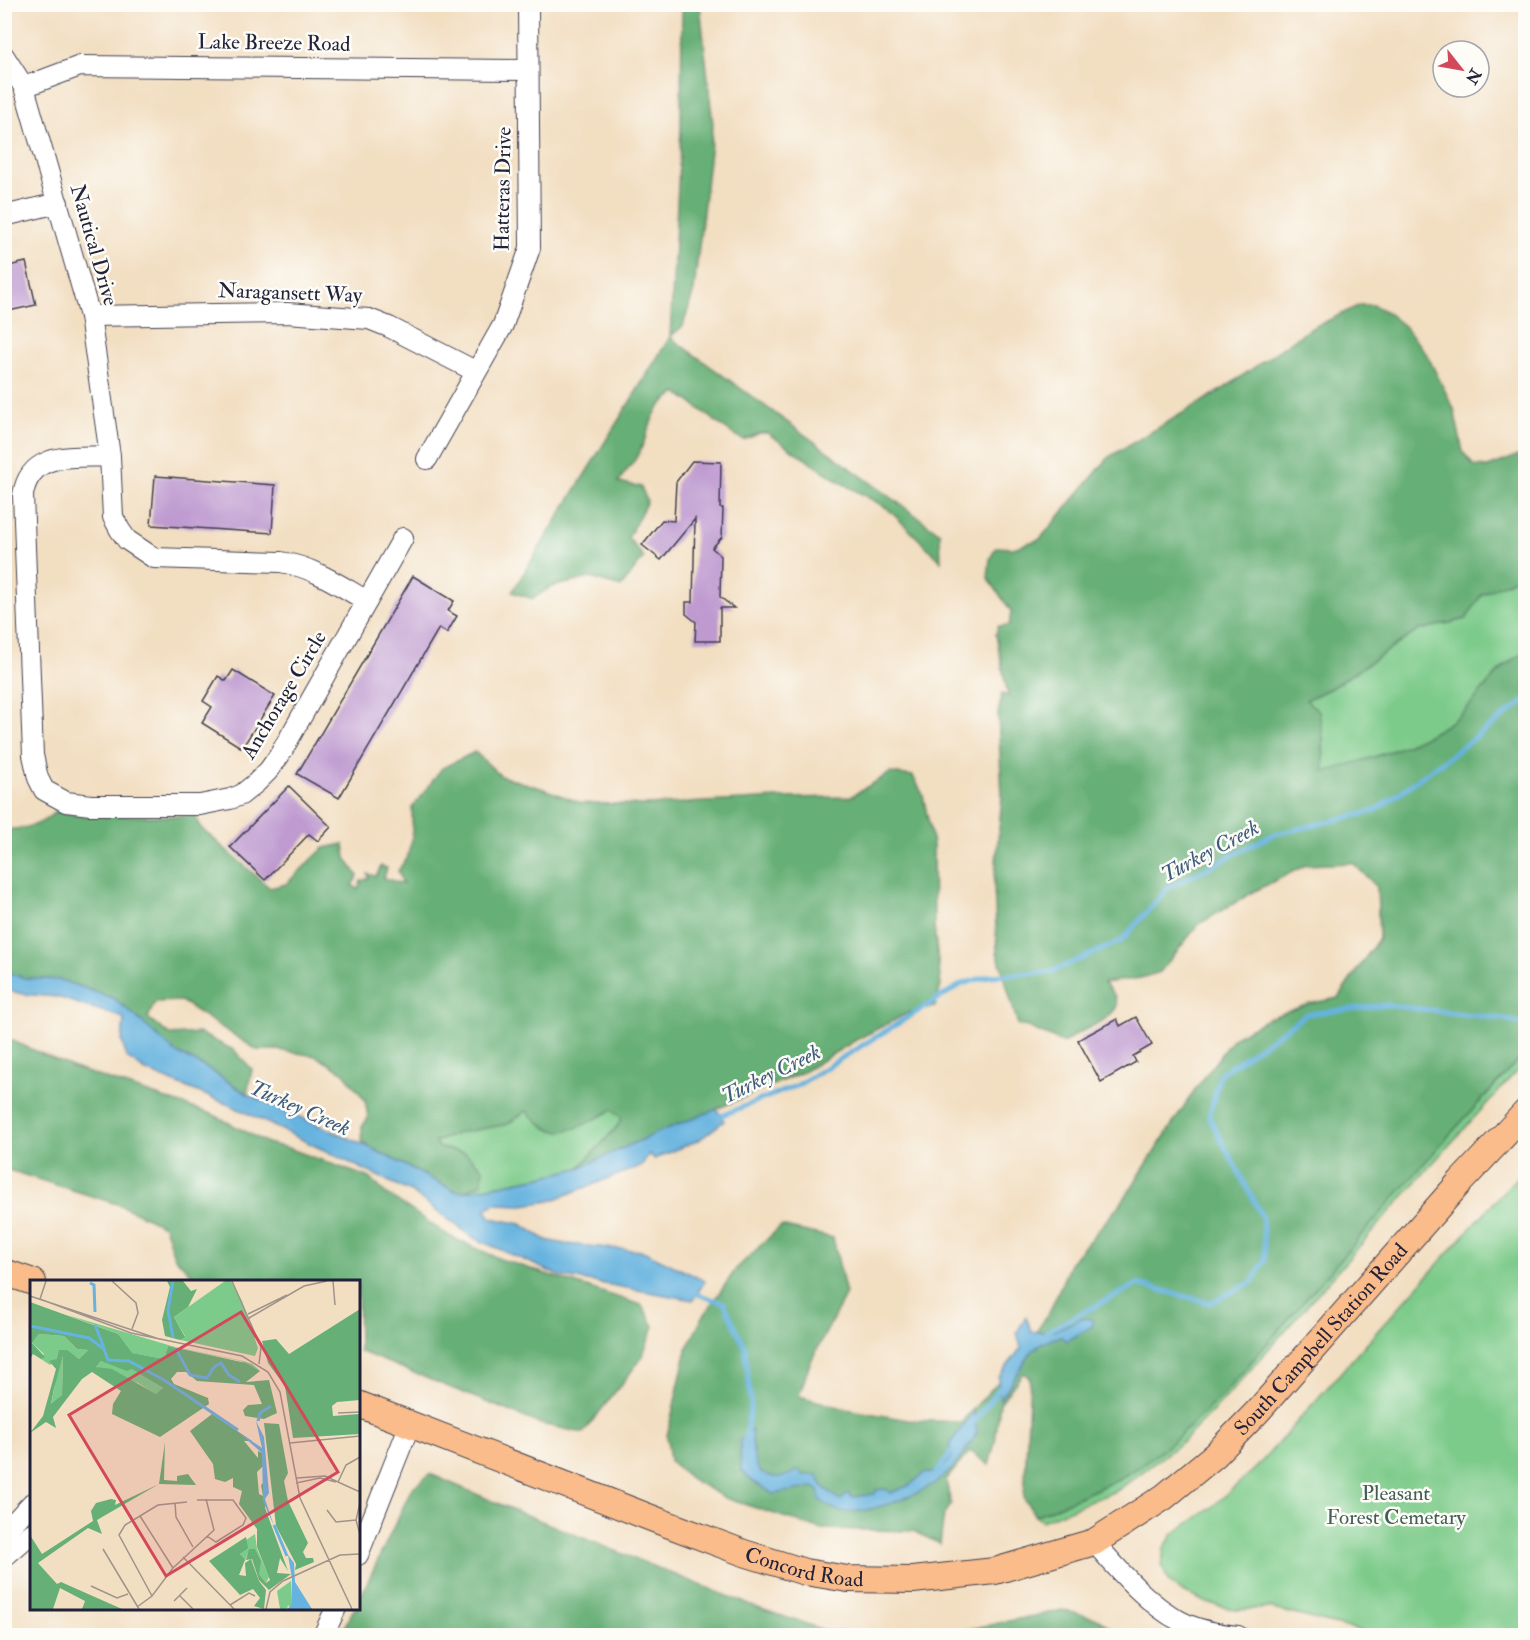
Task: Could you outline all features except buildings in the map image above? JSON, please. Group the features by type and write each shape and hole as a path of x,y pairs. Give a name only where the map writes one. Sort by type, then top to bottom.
{"main road":[{"name":"South Campbell Station Road","path":"1094,1542 1164,1497 1215,1455 1257,1412 1461,1181 1526,1112"},
{"path":"4,1272 30,1280"},
{"name":"Concord Road","path":"360,1405 744,1553 805,1572 848,1579 923,1579 995,1571 1094,1542"}],"street":[{"name":"Hatteras Drive","path":"427,459 503,325 530,248 528,4"},
{"name":"Nautical Drive","path":"4,56 24,87 90,316 110,456"},
{"name":"Lake Breeze Road","path":"24,87 80,66 528,70"},
{"path":"4,216 58,203"},
{"name":"Naragansett Way","path":"90,316 287,313 369,319 475,371"},
{"path":"110,456 113,517 127,540 154,558 295,564 310,568 367,601"},
{"name":"Anchorage Circle","path":"110,456 47,461 35,468 25,485 24,515 33,755 38,778 44,790 51,796 75,804 200,805 241,795 269,770 279,756 403,538"},
{"path":"360,1551 410,1424"},
{"path":"4,1533 30,1505"},
{"path":"4,1557 30,1535"},
{"path":"1094,1542 1130,1582 1179,1621 1203,1630 1238,1635"},
{"path":"323,1635 335,1610"}],"green space":[{"path":"682,5 700,5 713,125 694,290 683,326 670,337 681,129"},
{"path":"1360,305 1373,305 1385,311 1404,326 1426,353 1454,409 1463,452 1474,466 1488,467 1525,453 1525,574 1482,594 1466,619 1419,630 1331,688 1306,700 1319,711 1324,772 1397,749 1433,733 1463,712 1507,664 1525,653 1526,895 1522,899 1526,906 1525,1053 1442,1143 1224,1393 1164,1448 1124,1476 1035,1516 1024,1498 1030,1378 1023,1373 1000,1403 995,1442 989,1465 970,1451 946,1480 951,1505 944,1514 940,1544 913,1531 821,1529 725,1498 691,1479 670,1461 667,1436 687,1348 704,1315 736,1269 781,1226 833,1238 846,1294 810,1363 799,1396 846,1409 908,1420 961,1422 1013,1366 1049,1313 1071,1262 1122,1202 1194,1091 1233,1038 1269,1018 1309,1004 1338,998 1379,938 1377,887 1353,863 1306,865 1253,892 1199,924 1160,972 1141,978 1104,983 1115,996 1117,1006 1107,1018 1064,1043 1018,1025 997,952 994,885 1002,796 998,714 1002,694 1008,696 996,635 998,626 1009,626 1011,611 988,578 990,559 996,547 1013,548 1040,539 1109,457 1223,389 1308,330"},
{"path":"670,337 940,533 941,561 887,508 840,482 767,433 760,433 744,440 718,424 677,393 657,411 638,455 618,482 641,487 647,501 628,538 644,557 621,587 590,578 551,587 533,599 512,592"},
{"path":"1525,574 1525,653 1506,664 1463,712 1433,733 1378,756 1324,773 1323,738 1305,700 1331,688 1419,630 1466,619 1482,594"},
{"path":"475,752 501,776 581,803 648,805 779,798 850,797 890,773 913,776 923,795 933,844 934,927 941,986 935,1006 908,1013 856,1040 803,1072 579,1168 616,1128 622,1118 612,1110 581,1126 565,1131 543,1126 526,1111 508,1124 459,1133 434,1142 440,1148 465,1153 483,1168 482,1183 463,1192 455,1191 367,1146 362,1141 362,1127 368,1118 365,1100 344,1073 316,1056 277,1050 257,1050 181,1001 155,1002 148,1018 170,1035 199,1033 234,1050 252,1069 247,1094 210,1070 175,1052 113,998 60,980 25,978 5,972 5,830 32,826 56,811 88,816 196,816 200,827 270,888 286,884 324,848 344,844 346,858 358,876 352,885 358,889 361,881 369,878 368,874 376,876 381,866 387,868 384,878 403,884 398,871 407,857 412,840 412,808 442,768"},
{"path":"4,1037 74,1068 214,1115 267,1143 288,1148 370,1178 383,1191 449,1236 500,1259 642,1305 654,1326 641,1359 583,1433 541,1424 360,1351 360,1280 197,1280 174,1256 164,1226 120,1205 5,1169"},
{"path":"1525,1053 1525,1062 1221,1403 1182,1442 1118,1490 1042,1521 1035,1516 1091,1492 1138,1468 1189,1427 1224,1393 1442,1143"},
{"path":"612,1110 622,1118 616,1128 579,1168 463,1192 482,1183 465,1153 440,1148 433,1143 459,1133 508,1124 526,1111 547,1129 573,1128"},
{"name":"Pleasant Forest Cemetary","path":"1525,1168 1525,1635 1377,1635 1270,1608 1235,1610 1205,1602 1183,1592 1168,1581 1162,1565 1164,1548 1173,1534 1211,1508 1256,1468"},
{"path":"430,1474 755,1607 827,1631 893,1635 340,1635 353,1610 360,1610 360,1598 412,1488"},
{"path":"1062,1610 1099,1619 1119,1635 914,1635 951,1633"}],"water":[{"path":"5,972 25,978 60,980 113,998 175,1052 210,1070 247,1094 367,1146 455,1191 463,1192 579,1168 717,1109 724,1121 699,1140 654,1159 649,1154 641,1166 550,1201 523,1205 495,1204 485,1209 491,1218 521,1224 546,1240 565,1244 643,1251 705,1281 693,1300 560,1276 474,1238 411,1192 230,1105 146,1071 127,1058 122,1042 124,1018 57,997 5,990"},
{"path":"1026,1317 1032,1332 1054,1331 1082,1318 1092,1319 1093,1326 1067,1341 1060,1336 1033,1350 1000,1399 998,1378 1021,1348 1017,1332"},
{"path":"974,1411 977,1433 953,1467 923,1490 882,1506 845,1512 820,1500 818,1490 814,1487 773,1494 748,1478 741,1469 740,1440 752,1430 754,1460 761,1472 767,1476 784,1476 798,1470 803,1475 817,1475 823,1487 841,1500 848,1493 855,1497 875,1494 876,1490 886,1489 890,1493 910,1485 924,1473 933,1473 944,1466 952,1455 949,1445"}],"waterway":[{"name":"Turkey Creek","path":"715,1118 798,1085 962,984 989,976 1051,972 1121,941 1168,888 1272,835 1375,811 1526,700"},
{"path":"1045,1334 1138,1284 1210,1303 1252,1282 1265,1260 1262,1216 1209,1117 1220,1074 1307,1014 1386,1005 1505,1019 1526,1025"},
{"path":"691,1292 724,1303 745,1347 751,1404 745,1440"},
{"path":"972,1425 1002,1385"},
{"path":"934,1476 955,1447"}]}
